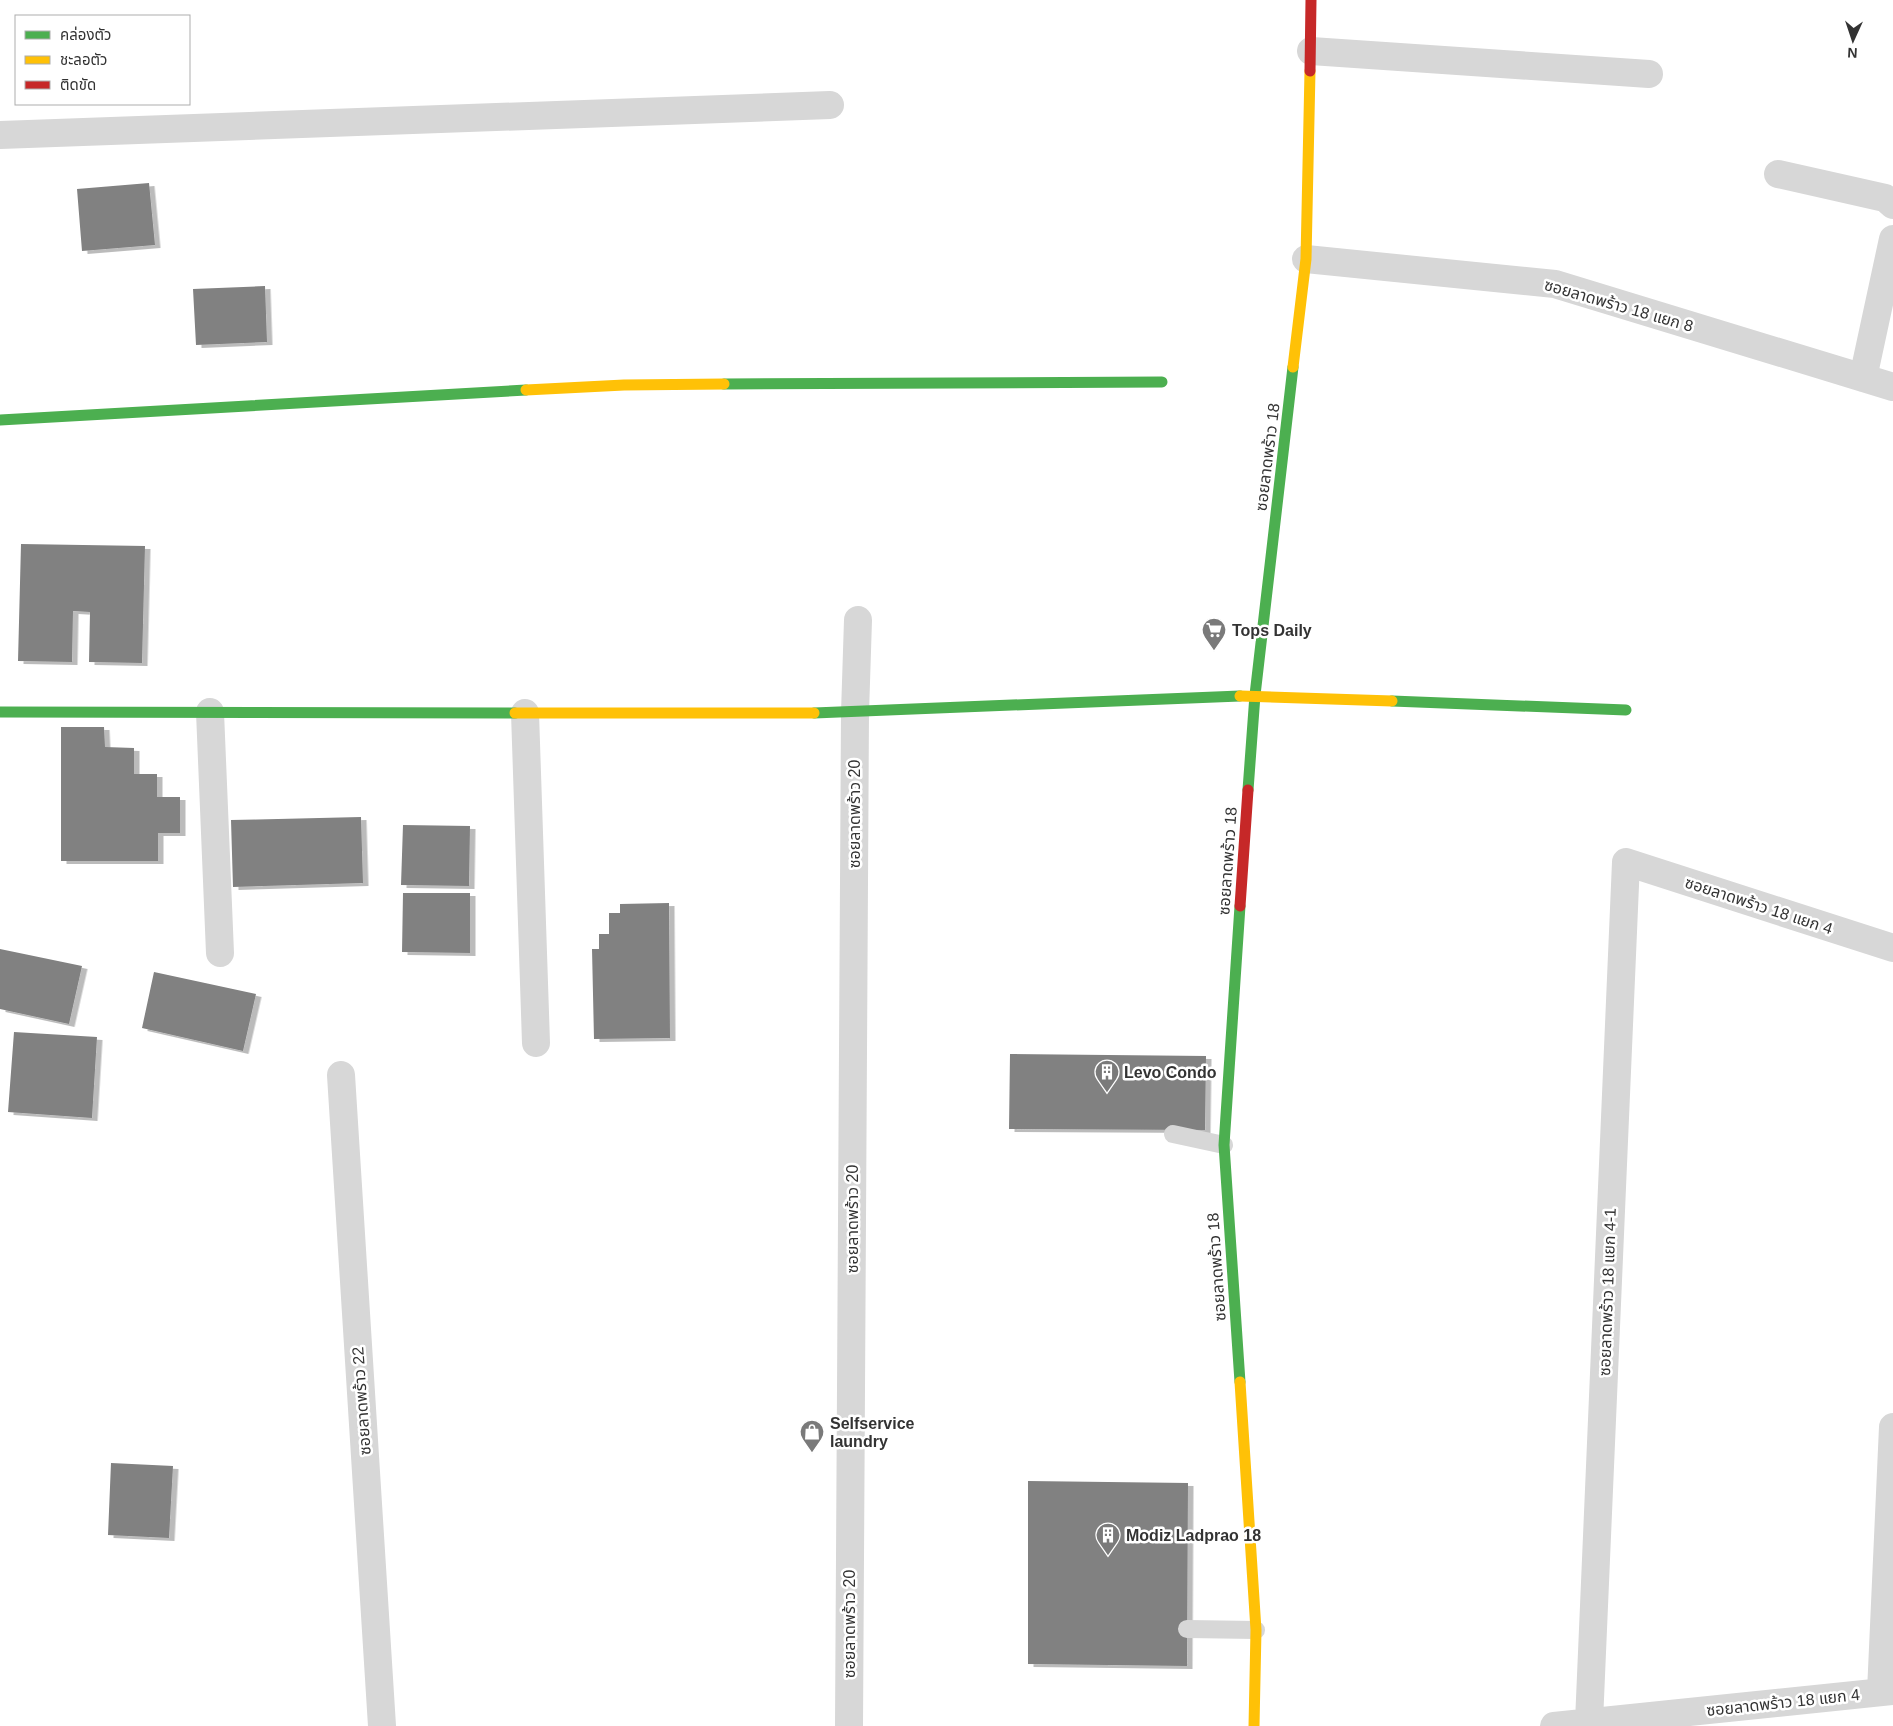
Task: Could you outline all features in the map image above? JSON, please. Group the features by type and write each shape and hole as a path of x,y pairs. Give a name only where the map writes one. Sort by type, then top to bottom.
{"street":[{"name":"ซอยลาดพร้าว 18","path":"1254,1726 1256,1630 1224,1145 1255,694 1306,259 1312,0"},
{"path":"1311,51 1649,74"},
{"path":"0,135 830,105"},
{"path":"1778,174 1885,198 1893,205"},
{"path":"1863,378 1893,239"},
{"name":"ซอยลาดพร้าว 18 แยก 8","path":"1306,259 1555,284 1893,387"},
{"path":"0,420 624,385 1162,382"},
{"name":"ซอยลาดพร้าว 20","path":"849,1726 855,713 858,620"},
{"path":"0,712 855,713 1255,694 1626,710"},
{"path":"210,712 220,953"},
{"path":"525,713 536,1043"},
{"name":"ซอยลาดพร้าว 18 แยก 4","path":"1626,862 1893,948"},
{"name":"ซอยลาดพร้าว 18 แยก 4-1","path":"1589,1722 1626,862"},
{"name":"ซอยลาดพร้าว 22","path":"340,1075 382,1726"},
{"path":"1887,1692 1893,1427"},
{"name":"ซอยลาดพร้าว 18 แยก 4","path":"1554,1726 1887,1692"}],"lane":[{"path":"1172,1134 1224,1145"},
{"path":"1187,1629 1256,1630"}],"building":[{"path":"149,183 155,245 82,251 77,189"},
{"path":"265,286 267,342 196,345 193,289"},
{"path":"21,544 145,546 142,663 89,662 90,612 73,611 72,662 18,661"},
{"path":"61,727 104,727 105,747 134,748 134,774 157,774 157,797 180,797 180,833 158,833 158,861 61,861"},
{"path":"361,817 363,883 233,887 231,820"},
{"path":"403,825 470,826 469,886 401,885"},
{"path":"403,893 470,893 470,953 402,952"},
{"path":"669,903 670,1038 594,1039 592,949 599,949 599,934 609,934 609,913 620,913 620,904"},
{"path":"0,949 82,966 69,1024 0,1009"},
{"path":"154,972 256,994 243,1051 142,1028"},
{"path":"14,1032 97,1037 92,1118 8,1112"},
{"name":"Levo Condo","path":"1010,1054 1206,1056 1205,1130 1009,1129"},
{"path":"111,1463 173,1466 169,1538 108,1535"},
{"name":"Modiz Ladprao 18","path":"1028,1481 1188,1483 1187,1666 1028,1664"}],"traffic: fast":[{"path":"1248,790 1255,695 1293,367"},
{"path":"724,384 1162,382"},
{"path":"0,420 526,390"},
{"path":"814,713 1240,696"},
{"path":"1392,701 1626,710"},
{"path":"0,712 515,713"},
{"path":"1240,906 1224,1145 1240,1382"}],"traffic: slow":[{"path":"1293,367 1306,259 1310,71"},
{"path":"526,390 624,385 724,384"},
{"path":"1240,696 1392,701"},
{"path":"515,713 814,713"},
{"path":"1240,1382 1256,1630 1254,1726"}],"traffic: jam":[{"path":"1310,71 1311,0"},
{"path":"1240,906 1248,790"}],"place":[{"name":"Tops Daily","path":"1214,651"},
{"name":"Levo Condo","path":"1107,1093"},
{"name":"Selfservice laundry","path":"812,1453"},
{"name":"Modiz Ladprao 18","path":"1108,1556"}]}
